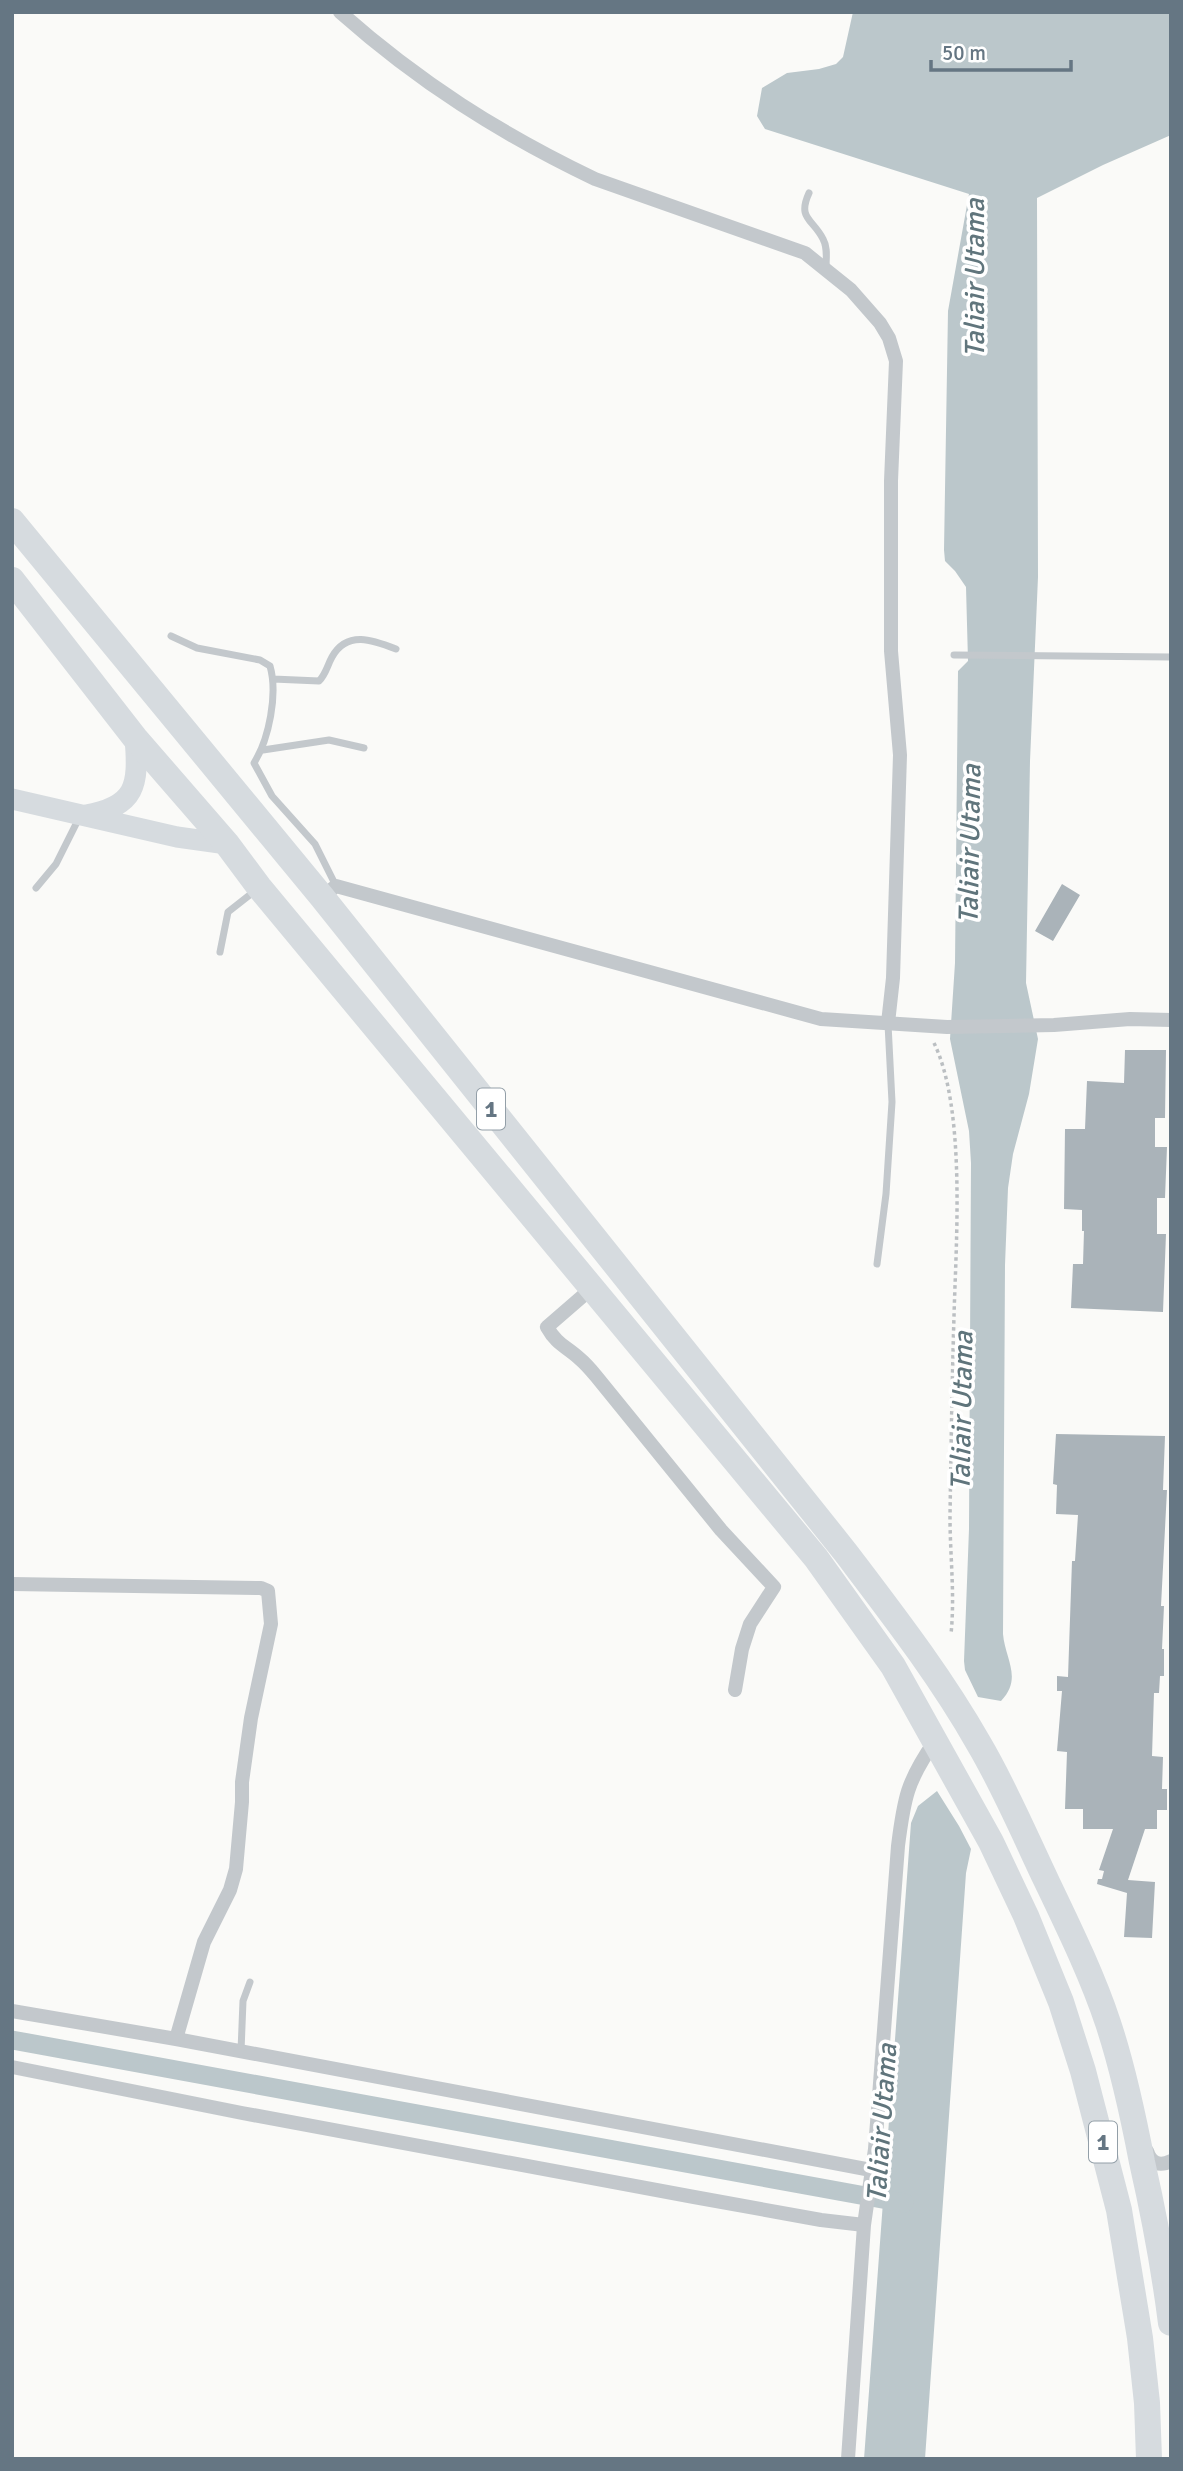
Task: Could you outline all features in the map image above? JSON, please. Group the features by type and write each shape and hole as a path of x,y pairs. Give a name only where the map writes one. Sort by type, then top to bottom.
{"highway":[{"name":"1","path":"12,521 329,891 904,1628 957,1708 989,1762 1066,1921 1108,2022 1132,2110 1164,2265 1171,2323"},
{"name":"1","path":"12,580 135,738 227,844 586,1294 816,1558 893,1666 991,1842 1026,1916 1061,2002 1119,2210 1140,2337 1147,2403 1149,2459"}],"main road":[{"path":"80,816 108,811 122,804 133,785 137,768 135,738"},
{"path":"12,799 177,837 227,844"}],"street":[{"path":"340,12 380,46 460,105 519,141 595,179 805,253 851,290 880,323 889,338 896,361 891,481 891,640 900,755 893,978 888,1023"},
{"path":"329,891 821,1019 947,1027 1054,1026 1130,1019 1171,1020"},
{"path":"586,1294 547,1327 553,1338 579,1358 596,1376 721,1530 774,1587 750,1623 742,1649 735,1690"},
{"path":"12,1584 194,1586 261,1588 268,1591 271,1623 251,1718 242,1782 236,1869 230,1890 204,1942 176,2039"},
{"path":"848,2459 865,2220 902,1810 916,1767 938,1748"},
{"path":"12,2011 241,2051 871,2174"},
{"path":"12,2067 718,2202 821,2220 865,2220"},
{"path":"1132,2110 1150,2159 1156,2164 1171,2161"},
{"path":"1171,2269 1171,2286"}],"lane":[{"path":"809,193 804,213 827,249 825,268"},
{"path":"171,636 197,648 260,660 270,666 274,679 274,695 263,750 254,763 272,796 315,844 329,891"},
{"path":"274,679 319,681 326,675 334,654 341,645 353,638 396,649"},
{"path":"958,655 1171,657"},
{"path":"263,750 329,740 364,748"},
{"path":"36,888 56,864 80,816"},
{"path":"220,952 228,912 259,887"},
{"path":"877,1264 886,1194 892,1102 888,1023"},
{"path":"241,2051 243,2001 250,1982"}],"path":[{"path":"920,1025 932,1038 938,1051 945,1075 953,1126 956,1248 950,1518 953,1616 951,1634"}],"water":[{"name":"Taliair Utama","path":"853,12 1171,12 1171,135 1037,198 1038,577 1030,761 1026,983 1038,1039 1008,1188 1005,1265 1003,1634 1012,1676 1011,1684 1001,1701 978,1697 965,1670 964,1661 969,1529 971,1163 969,1131 950,1039 955,963 958,671 968,661 966,587 945,561 944,550 948,311 969,194 765,129 757,116 762,88 787,73 819,69 836,64 843,57"},
{"path":"937,1791 971,1849 966,1873 925,2459 864,2459 911,1823 918,1806"}],"building":[{"path":"1062,884 1080,895 1053,941 1035,931"},
{"path":"1125,1050 1166,1050 1165,1118 1155,1118 1155,1147 1167,1147 1165,1198 1157,1198 1157,1234 1166,1234 1163,1312 1071,1308 1073,1264 1083,1264 1084,1231 1082,1210 1064,1209 1065,1129 1085,1129 1087,1081 1124,1083"},
{"path":"1056,1434 1165,1436 1163,1490 1167,1490 1161,1606 1164,1606 1164,1676 1160,1676 1159,1693 1154,1693 1152,1756 1163,1757 1162,1789 1167,1789 1167,1810 1157,1810 1157,1829 1145,1829 1128,1880 1155,1882 1152,1938 1124,1937 1127,1893 1097,1884 1098,1879 1102,1879 1104,1871 1099,1870 1113,1829 1083,1829 1083,1809 1065,1809 1067,1752 1057,1751 1062,1691 1057,1691 1057,1676 1068,1677 1072,1561 1075,1561 1078,1515 1056,1514 1057,1485 1053,1484"}],"waterway":[{"name":"Taliair Utama","path":"12,2040 904,2203"}]}
